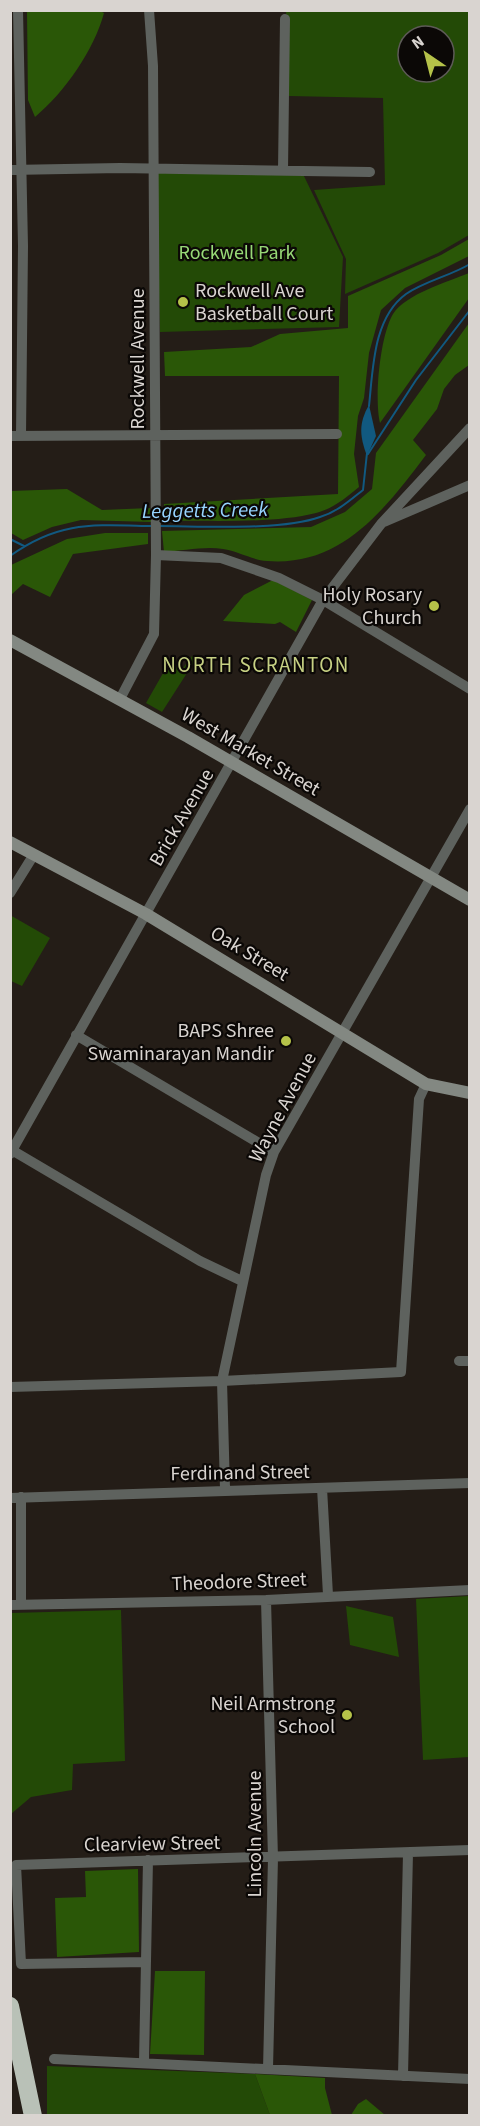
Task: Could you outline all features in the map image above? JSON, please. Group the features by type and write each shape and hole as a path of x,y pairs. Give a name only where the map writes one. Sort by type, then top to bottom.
{"highway":[{"path":"10,2006 33,2115"},
{"path":"10,2061 22,2115"}],"main road":[{"name":"West Market Street","path":"10,640 120,699 470,900"},
{"name":"Oak Street","path":"10,842 146,914 343,1031 426,1084 470,1093"}],"street":[{"path":"18,10 16,436 156,437 337,434"},
{"name":"Rockwell Avenue","path":"120,699 154,634 156,437 154,170 153,66 149,10"},
{"path":"283,170 285,19"},
{"path":"16,170 370,172"},
{"name":"Brick Avenue","path":"11,1151 233,763 271,690 323,600 381,524 470,428"},
{"path":"381,524 470,485"},
{"path":"156,555 221,558 279,578 323,600 470,689"},
{"name":"Wayne Avenue","path":"225,1489 222,1382 242,1281 266,1176 274,1152 430,878 468,816"},
{"path":"10,893 33,856"},
{"path":"76,1035 274,1152"},
{"path":"10,1388 222,1382 401,1372 419,1099 426,1084"},
{"path":"11,1151 200,1261 242,1281"},
{"name":"Ferdinand Street","path":"16,1497 470,1483"},
{"path":"322,1488 328,1595"},
{"path":"16,1497 16,1605"},
{"name":"Theodore Street","path":"16,1605 266,1600 328,1595 470,1590"},
{"name":"Lincoln Avenue","path":"266,1600 273,1858 268,2069"},
{"name":"Clearview Street","path":"146,1962 21,1964 16,1865 470,1851"},
{"path":"403,2076 408,1853"},
{"path":"144,2062 148,1860"},
{"path":"54,2059 470,2079"}],"green space":[{"path":"27,11 100,11 104,13 86,56 57,95 35,117 28,100"},
{"path":"286,11 469,11 469,235 438,253 345,294 346,259 314,190 385,185 383,98 289,96"},
{"name":"Rockwell Park","path":"156,172 303,174 343,257 339,327 160,332"},
{"path":"469,239 469,256 405,288 381,310 369,353 364,398 358,416 354,454 359,487 328,509 299,516 241,521 164,521 164,504 338,494 339,376 165,376 164,352 251,347 280,334 348,328 348,296 441,255"},
{"path":"469,273 469,298 380,423 378,412 379,367 388,324 393,314 407,300"},
{"path":"469,323 469,365 455,375 444,389 437,409 413,440 426,455 394,495 359,530 318,555 294,560 267,561 216,548 164,552 162,531 311,527 345,512 372,489 376,453"},
{"path":"67,489 102,510 150,508 152,522 81,520 52,527 23,540 11,533 10,491"},
{"path":"105,533 148,533 148,544 73,554 50,597 23,584 11,595 11,565 67,539"},
{"path":"273,580 312,600 296,632 280,622 275,624 223,621 244,595"},
{"path":"192,656 196,659 162,712 146,703 170,661 183,668"},
{"path":"10,915 50,938 22,986 11,981"},
{"path":"469,1596 469,1757 423,1760 416,1599"},
{"path":"346,1606 393,1617 399,1657 350,1645"},
{"path":"121,1610 125,1761 73,1764 72,1790 31,1797 11,1814 11,1613"},
{"path":"138,1869 139,1952 57,1957 55,1898 86,1897 85,1871"},
{"path":"155,1971 205,1971 204,2055 150,2054"},
{"path":"47,2066 255,2074 270,2115 47,2116"},
{"path":"255,2074 325,2078 325,2088 332,2115 270,2115"},
{"path":"366,2099 385,2115 351,2115 358,2104"}],"water":[{"path":"369,405 376,436 367,456 361,430"}],"waterway":[{"name":"Leggetts Creek","path":"369,406 377,345 387,316 395,304 413,289 470,264"},
{"name":"Leggetts Creek","path":"368,454 416,380 470,310"},
{"name":"Leggetts Creek","path":"159,526 263,526 304,521 326,515 343,506 363,490 367,453"},
{"name":"Leggetts Creek","path":"10,556 28,544 62,530 113,525 153,526"},
{"name":"Leggetts Creek","path":"10,539 24,546"}],"place":[{"name":"Rockwell Ave Basketball Court","path":"183,302"},
{"name":"Holy Rosary Church","path":"434,606"},
{"name":"BAPS Shree Swaminarayan Mandir","path":"286,1041"},
{"name":"Neil Armstrong School","path":"347,1715"}],"district":[{"name":"NORTH SCRANTON","path":"256,665"}]}
